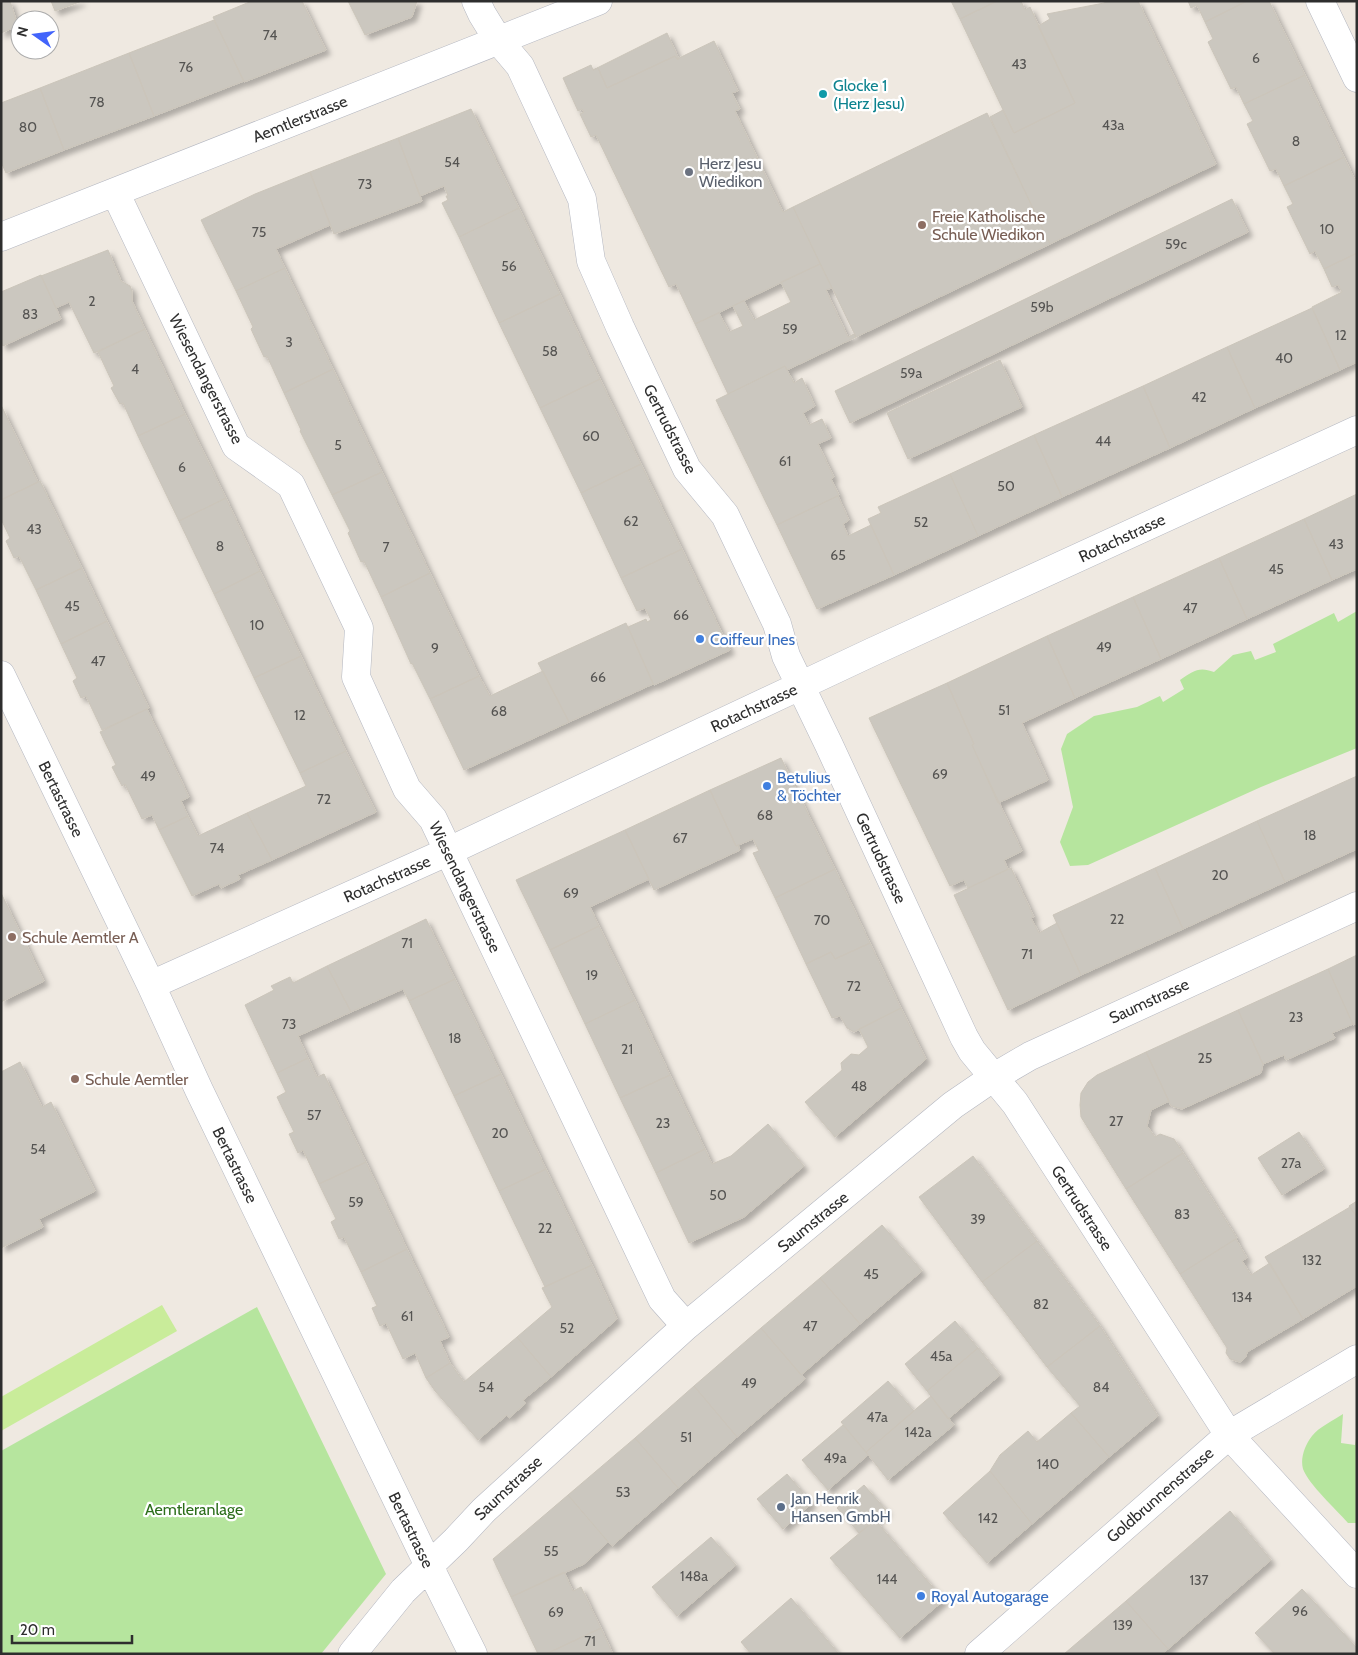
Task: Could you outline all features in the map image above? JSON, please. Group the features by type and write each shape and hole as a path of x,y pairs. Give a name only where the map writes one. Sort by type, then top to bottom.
{"street":[{"name":"Gertrudstrasse","path":"476,1 498,40 520,66 582,199 590,260 620,327 687,469 725,515 777,624 786,656 800,687 964,1037 972,1051 1015,1103 1229,1435 1357,1574"},
{"name":"Aemtlerstrasse","path":"1,237 598,1"},
{"path":"1320,1 1357,78"},
{"name":"Wiesendangerstrasse","path":"114,192 236,446 291,485 359,628 356,677 407,789 433,818 662,1300 686,1326"},
{"name":"Rotachstrasse","path":"151,984 449,852 872,652 1357,430"},
{"name":"Bertastrasse","path":"1,675 151,984 199,1090 473,1654"},
{"name":"Saumstrasse","path":"352,1654 404,1591 484,1510 686,1326 953,1105 994,1077 1030,1056 1357,906"},
{"name":"Goldbrunnenstrasse","path":"979,1654 1229,1435 1357,1359"}],"green space":[{"path":"1357,611 1357,748 1261,787 1088,865 1070,866 1060,842 1073,807 1061,749 1067,734 1094,716 1137,707 1160,696 1163,702 1184,689 1180,680 1193,672 1204,669 1214,672 1233,655 1251,651 1255,660 1276,652 1273,644 1334,613 1338,622"},
{"path":"162,1305 177,1331 1,1431 1,1397"},
{"name":"Aemtleranlage","path":"257,1307 386,1574 321,1654 1,1654 1,1451"},
{"path":"1343,1414 1341,1443 1355,1445 1357,1433 1357,1523 1348,1523 1323,1497 1306,1475 1302,1465 1307,1443 1312,1436"}],"building":[{"path":"1,1 10,1 13,10 10,10 10,29 1,33"},
{"path":"51,1 82,1 58,10 55,10"},
{"path":"252,1 302,1 326,50 244,82 213,17"},
{"path":"348,1 417,1 412,17 365,35"},
{"path":"951,1 997,1 960,19"},
{"path":"997,1 1021,1 1025,10 1030,7 1075,103 1014,133 960,19"},
{"path":"1108,1 1138,1 1216,164 1050,244 990,117 1003,110 1014,133 1075,103 1038,26 1050,19 1047,14"},
{"path":"1188,1 1247,1 1205,22 1197,5 1191,8"},
{"path":"1247,1 1269,1 1305,75 1244,104 1236,87 1231,89 1208,42 1213,39 1205,22"},
{"path":"214,20 244,81 154,116 129,53"},
{"path":"667,33 679,59 675,56 607,88 598,68 593,70"},
{"name":"Herz Jesu Wiedikon","path":"714,41 738,91 732,93 740,109 735,111 783,212 793,207 820,264 695,324 676,284 669,287 596,135 591,137 580,114 584,112 582,109 578,111 563,78 591,65 593,70 598,68 607,88 675,56 677,59"},
{"path":"129,53 154,116 64,150 40,88"},
{"path":"1305,75 1344,157 1284,186 1276,169 1270,171 1247,124 1253,121 1244,104"},
{"path":"40,88 64,150 6,173 1,162 1,103"},
{"path":"471,109 519,208 459,237 442,203 448,200 444,186 420,196 398,138"},
{"name":"Freie Katholische Schule Wiedikon","path":"987,113 1050,244 856,337 793,207"},
{"path":"398,138 422,201 334,234 310,172"},
{"path":"1344,157 1357,184 1357,253 1324,269 1315,251 1310,254 1287,207 1293,204 1284,186"},
{"path":"310,172 330,225 276,249 285,268 236,291 201,220 255,194"},
{"path":"1232,199 1248,232 850,423 835,391"},
{"path":"519,208 560,294 499,323 459,237"},
{"path":"108,250 121,281 130,286 132,301 145,329 94,353 69,302 56,308 41,276"},
{"path":"1357,253 1357,362 1340,370 1312,307 1342,292 1338,285 1332,287 1324,269"},
{"path":"820,264 832,288 826,290 848,337 854,334 856,337 787,370 785,366 728,394 695,324 719,313 729,332 743,326 733,306 744,301 754,320 791,302 781,282"},
{"path":"285,268 333,369 284,393 267,356 264,357 251,329 253,327 236,291"},
{"path":"41,275 61,319 3,346 1,342 1,292"},
{"path":"560,294 600,379 540,408 499,323"},
{"path":"1312,308 1340,370 1255,408 1227,347"},
{"path":"145,329 185,414 138,436 123,403 120,404 111,388 114,386 98,352"},
{"path":"1227,347 1255,408 1170,448 1143,386"},
{"path":"1000,360 1022,407 908,459 887,413"},
{"path":"785,366 794,383 802,378 815,406 803,413 809,425 822,419 831,438 818,444 834,477 831,479 839,495 777,525 716,400"},
{"path":"333,369 382,472 332,495 300,431 284,393"},
{"path":"600,379 641,464 581,493 540,408"},
{"path":"1143,386 1170,448 1062,497 1034,435"},
{"path":"1,405 38,482 1,500"},
{"path":"185,414 226,498 179,521 138,436"},
{"path":"1034,435 1062,497 978,536 950,474"},
{"path":"641,464 682,549 621,578 581,493"},
{"path":"382,472 430,573 381,597 364,561 361,562 348,533 350,531 332,495"},
{"path":"950,474 978,536 894,575 868,519 881,513 878,507"},
{"path":"40,481 82,568 36,590 19,556 14,558 6,541 10,538 1,519 1,500"},
{"path":"1357,494 1357,569 1332,580 1304,519"},
{"path":"838,496 849,520 843,524 848,536 871,525 894,575 817,609 777,525"},
{"path":"226,498 260,571 214,594 179,521"},
{"path":"1304,519 1332,580 1247,619 1219,558"},
{"path":"682,549 730,650 654,685 628,627 646,619 647,622 651,620 645,608 637,611 621,578"},
{"path":"1219,558 1247,619 1161,659 1133,597"},
{"path":"82,568 107,621 61,644 36,590"},
{"path":"260,571 301,656 254,678 214,594"},
{"path":"430,573 479,676 430,699 411,664 381,597"},
{"path":"1133,597 1161,659 1075,698 1047,636"},
{"path":"107,621 149,708 102,730 86,696 81,698 73,681 77,678 61,644"},
{"path":"626,623 653,684 569,722 538,663"},
{"path":"1047,636 1075,698 1022,723 1048,780 998,803 947,683"},
{"path":"301,656 346,751 300,773 254,678"},
{"path":"543,671 569,722 464,770 430,699 479,676 490,696"},
{"path":"947,683 974,744 972,745 1022,851 1004,860 1008,869 968,888 964,880 950,886 869,718"},
{"path":"147,709 189,797 181,801 188,816 159,830 152,815 142,819 125,784 122,786 112,767 116,765 100,732"},
{"path":"346,751 376,812 272,860 247,813 306,786 300,773"},
{"path":"781,758 835,869 775,898 753,853 759,851 753,839 736,846 710,790"},
{"path":"1357,776 1357,849 1285,882 1257,821"},
{"path":"710,790 736,846 738,845 740,850 654,890 625,830"},
{"path":"247,813 272,860 238,875 240,879 221,888 219,884 192,896 159,830 188,816 198,836"},
{"path":"1257,821 1285,882 1183,929 1155,868"},
{"path":"625,830 649,879 590,907 599,926 550,950 516,880"},
{"path":"1011,868 1034,917 1031,918 1039,933 1057,923 1081,975 1008,1010 954,895"},
{"path":"1155,868 1183,929 1081,975 1053,915"},
{"path":"835,869 870,943 835,959 831,952 806,964 775,898"},
{"name":"Schule Aemtler A","path":"1,893 44,981 1,1002"},
{"path":"426,919 455,979 409,1001 403,989 351,1012 327,966"},
{"path":"599,926 635,1000 585,1024 550,950"},
{"path":"870,943 901,1008 854,1032 847,1028 840,1016 832,1018 806,964 831,952 835,959"},
{"path":"1357,955 1357,1023 1353,1025 1328,969"},
{"path":"327,966 351,1012 298,1036 308,1058 277,1073 245,1005 274,990 271,986 290,977 293,983"},
{"path":"1328,969 1353,1024 1332,1033 1335,1038 1286,1060 1284,1055 1263,1064 1238,1010"},
{"path":"455,979 501,1074 454,1096 409,1001"},
{"path":"635,1000 670,1075 620,1098 585,1024"},
{"path":"901,1008 926,1059 835,1137 805,1102 842,1070 841,1063 851,1054 859,1055 868,1047 859,1029"},
{"path":"1238,1010 1263,1064 1261,1073 1182,1109 1171,1106 1146,1052"},
{"path":"1146,1052 1169,1101 1151,1110 1147,1126 1155,1137 1160,1134 1174,1139 1183,1153 1126,1189 1081,1117 1081,1093 1088,1082 1097,1075"},
{"path":"308,1058 317,1077 324,1074 366,1162 319,1184 303,1150 298,1153 289,1134 294,1132 277,1097 286,1092 277,1073"},
{"path":"20,1062 42,1107 51,1102 95,1191 39,1219 43,1227 1,1248 1,1072"},
{"path":"501,1074 546,1169 499,1191 454,1096"},
{"path":"670,1075 705,1149 656,1173 620,1098"},
{"path":"768,1124 804,1166 744,1217 689,1243 656,1173 705,1149 712,1164 731,1156"},
{"path":"1299,1132 1324,1169 1282,1195 1258,1158"},
{"path":"1183,1153 1237,1238 1180,1274 1126,1189"},
{"path":"973,1156 1037,1241 982,1282 919,1197"},
{"path":"366,1162 407,1249 361,1272 344,1237 339,1239 331,1222 336,1219 319,1184"},
{"path":"546,1169 592,1265 545,1287 499,1191"},
{"path":"1357,1201 1357,1217 1349,1206"},
{"path":"1350,1207 1357,1217 1357,1286 1303,1319 1265,1257"},
{"path":"882,1225 922,1271 860,1324 820,1278"},
{"path":"1236,1239 1247,1258 1242,1261 1251,1275 1270,1263 1303,1319 1247,1352 1246,1357 1240,1362 1230,1359 1226,1353 1227,1348 1180,1274"},
{"path":"1037,1241 1100,1326 1047,1367 982,1282"},
{"path":"407,1249 449,1337 440,1341 450,1363 426,1378 415,1353 403,1359 386,1323 380,1326 372,1308 377,1306 361,1272"},
{"path":"592,1265 617,1319 551,1377 517,1337 552,1307 542,1288"},
{"path":"820,1278 860,1324 801,1375 761,1328"},
{"path":"955,1321 978,1348 927,1391 905,1364"},
{"path":"1100,1326 1158,1416 1109,1457 1071,1413 1080,1406 1047,1367"},
{"path":"761,1328 805,1379 737,1437 694,1386"},
{"path":"517,1337 551,1377 523,1400 526,1403 509,1418 507,1415 478,1440 426,1378 450,1363 464,1382"},
{"path":"978,1348 1000,1375 948,1419 927,1391"},
{"path":"888,1381 914,1411 866,1452 841,1422"},
{"path":"694,1386 737,1437 678,1488 635,1438"},
{"path":"931,1396 954,1425 888,1480 866,1452"},
{"path":"1071,1413 1109,1457 1032,1524 990,1471 1000,1455 1028,1431 1037,1442"},
{"path":"843,1425 868,1455 828,1490 802,1460"},
{"path":"635,1438 678,1488 612,1546 568,1495"},
{"path":"990,1471 1032,1524 987,1563 943,1513"},
{"path":"787,1474 812,1503 783,1529 757,1499"},
{"path":"864,1485 887,1511 859,1533 837,1508"},
{"path":"568,1495 608,1542 584,1564 511,1597 493,1559"},
{"path":"1230,1511 1271,1560 1168,1649 1126,1601"},
{"path":"875,1520 944,1600 900,1638 830,1558"},
{"path":"711,1537 736,1565 677,1616 652,1587"},
{"path":"564,1572 573,1591 581,1587 601,1628 546,1654 538,1654 511,1597"},
{"path":"1302,1589 1357,1648 1357,1654 1275,1654 1255,1633"},
{"path":"791,1598 839,1654 751,1654 741,1642"},
{"path":"1126,1601 1168,1649 1162,1654 1064,1654"},
{"path":"601,1628 613,1654 546,1654"}],"place":[{"name":"Glocke 1 (Herz Jesu)","path":"823,94"},
{"name":"Herz Jesu Wiedikon","path":"689,172"},
{"name":"Freie Katholische Schule Wiedikon","path":"922,225"},
{"name":"Coiffeur Ines","path":"700,639"},
{"name":"Betulius & Töchter","path":"767,786"},
{"name":"Schule Aemtler A","path":"12,937"},
{"name":"Schule Aemtler","path":"75,1079"},
{"name":"Jan Henrik Hansen GmbH","path":"781,1507"},
{"name":"Royal Autogarage","path":"921,1596"}]}
